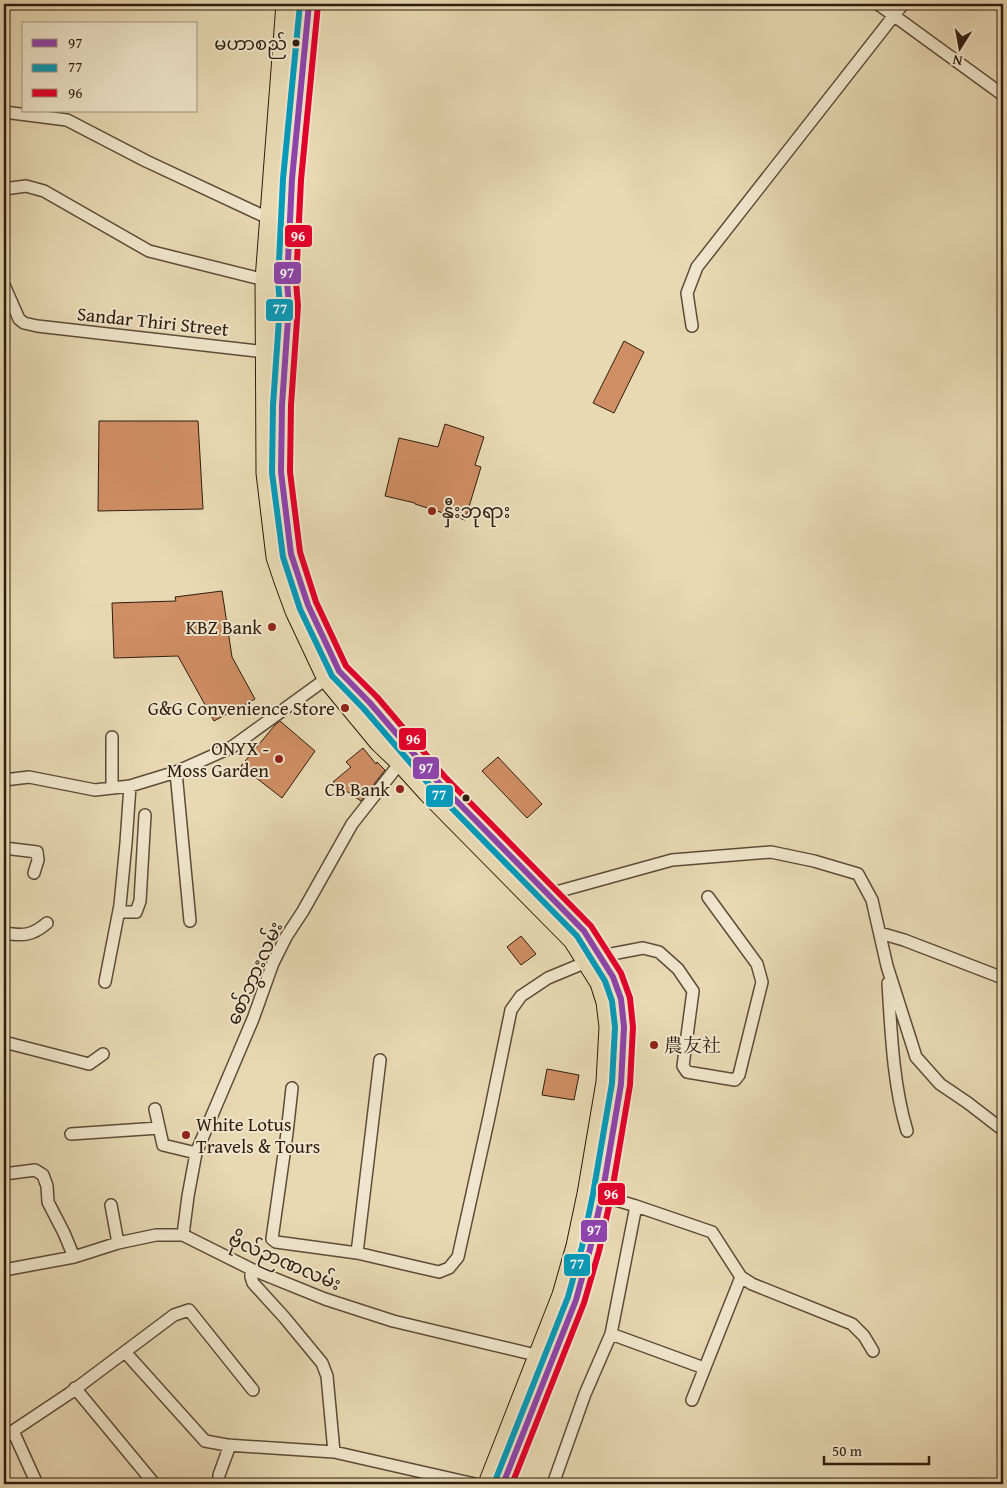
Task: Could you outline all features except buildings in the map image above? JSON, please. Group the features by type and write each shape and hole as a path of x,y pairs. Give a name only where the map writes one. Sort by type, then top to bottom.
{"highway":[{"path":"286,4 265,280 266,473 276,557 295,611 333,675 370,703 406,756 439,783 544,899 584,931 606,1002 609,1027 606,1082 576,1246 545,1357 503,1484"},
{"path":"305,5 292,179 287,282 289,305 282,405 282,481 291,554 333,675"},
{"path":"488,1484 545,1357 576,1300 602,1196 621,1084 624,1027 620,999 614,977 594,959"}],"street":[{"path":"878,4 1003,96"},
{"path":"692,326 687,294 696,267 903,4"},
{"path":"4,112 67,120 146,161 270,219 290,223"},
{"path":"4,189 26,186 44,191 149,251 265,280"},
{"name":"Sandar Thiri Street","path":"4,285 19,319 37,326 266,352"},
{"path":"4,780 29,777 95,790 130,786 176,772 232,747 333,675"},
{"path":"112,737 112,788"},
{"name":"စော်ဘွားလမ်း","path":"183,1235 196,1153 286,937 303,911 352,824 406,756"},
{"path":"176,772 190,921"},
{"path":"104,982 119,912 130,786"},
{"path":"119,912 136,912 140,901 145,815"},
{"path":"4,848 37,852 38,860 34,872"},
{"path":"544,899 672,860 771,852 814,861 858,874 872,900 887,966 916,1057 940,1084 1003,1130"},
{"path":"292,1088 272,1239 276,1242 357,1254 439,1272 449,1268 458,1257 511,1010 521,996 548,978 594,959 643,948 659,952 678,969 693,991 683,1066 687,1072 735,1080 739,1076 762,982 757,964 708,897"},
{"path":"4,933 16,935 36,933 47,923"},
{"path":"880,933 904,940 1003,978"},
{"path":"887,966 892,1042 902,1115 907,1131"},
{"path":"4,1042 89,1064 104,1054"},
{"path":"357,1254 380,1060"},
{"path":"155,1109 164,1144 196,1153"},
{"path":"71,1134 159,1128"},
{"path":"4,1174 36,1170 43,1175 47,1186 48,1202 74,1257"},
{"path":"602,1196 712,1232 741,1277 752,1284 852,1324 864,1336 874,1351"},
{"path":"111,1205 118,1243"},
{"path":"553,1484 585,1394 611,1334 636,1206"},
{"name":"ဗိုလ်ဉာဏလမ်း","path":"4,1270 74,1257 118,1243 156,1235 183,1235 251,1269 325,1299 393,1321 545,1357"},
{"path":"251,1269 253,1283 322,1363 327,1376 334,1452"},
{"path":"692,1400 741,1277"},
{"path":"37,1484 8,1434 75,1388 174,1315 189,1310 253,1390"},
{"path":"611,1334 704,1368"},
{"path":"124,1352 205,1441 230,1445 334,1452 475,1484"},
{"path":"75,1388 152,1481"},
{"path":"219,1484 219,1475 230,1445"}],"transit line":[{"name":"77","path":"300,4 283,179 278,282 280,305 273,405 272,473 283,557 300,609 332,676 364,709 433,789 577,936 605,981 612,1001 615,1027 612,1083 582,1247 568,1297 495,1481"},
{"name":"97","path":"309,4 292,179 287,282 289,305 282,405 281,472 291,554 308,605 339,671 370,703 439,783 584,931 613,977 621,999 624,1027 621,1084 602,1196 590,1249 576,1300 503,1484"},
{"name":"96","path":"318,5 301,180 296,282 298,306 291,405 290,472 300,552 316,602 346,666 377,697 445,777 591,926 621,973 630,998 633,1027 630,1085 611,1197 599,1251 584,1303 512,1484"}],"place":[{"name":"မဟာစည်","path":"296,43"},
{"name":"နှီးဘုရား","path":"432,511"},
{"name":"KBZ Bank","path":"272,627"},
{"name":"G&G Convenience Store","path":"345,708"},
{"name":"ONYX - Moss Garden","path":"279,759"},
{"name":"CB Bank","path":"400,789"},
{"name":"農友社","path":"654,1045"},
{"name":"White Lotus Travels & Tours","path":"186,1135"}]}
